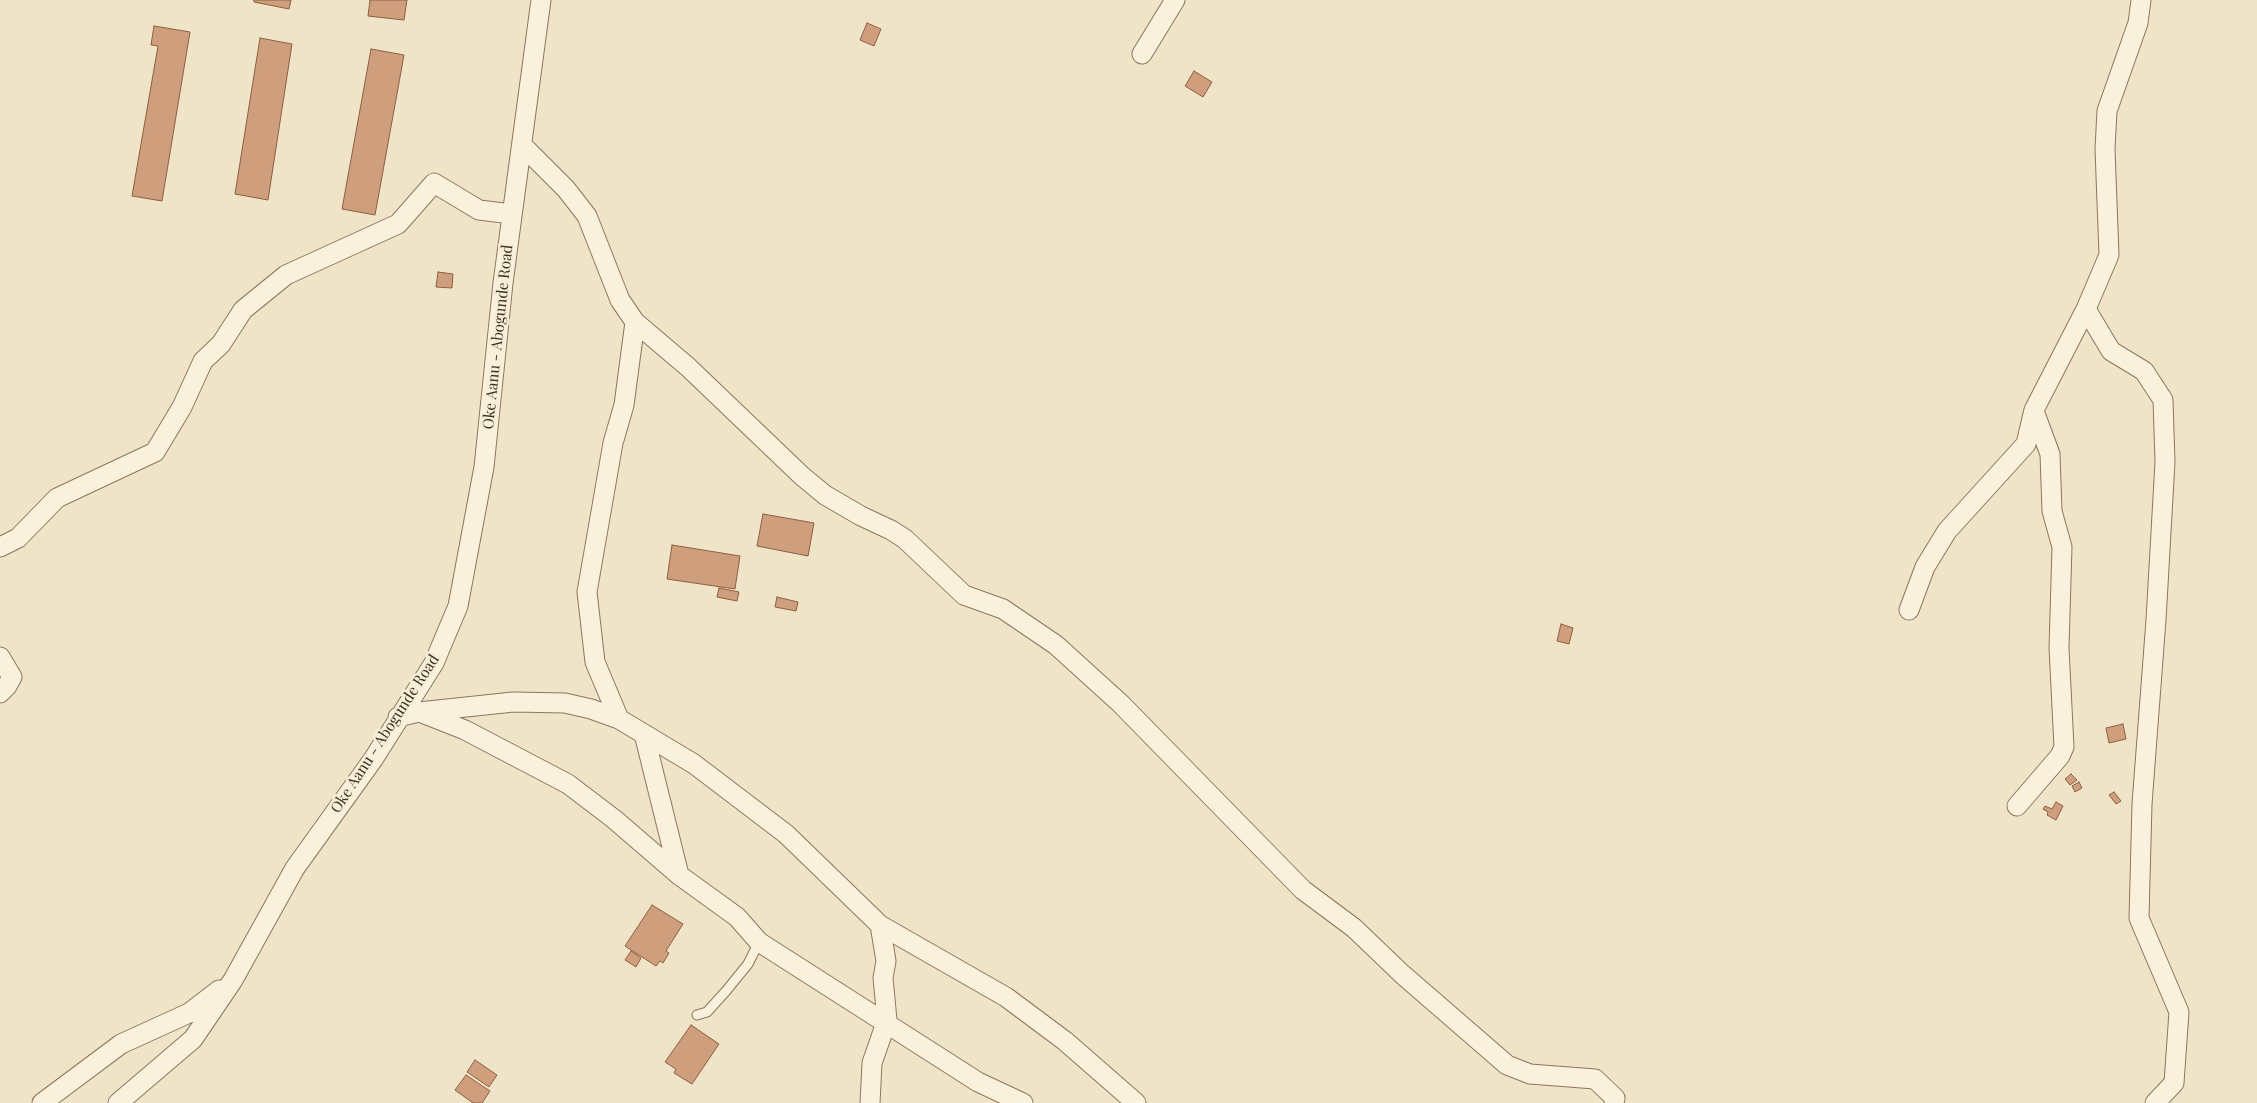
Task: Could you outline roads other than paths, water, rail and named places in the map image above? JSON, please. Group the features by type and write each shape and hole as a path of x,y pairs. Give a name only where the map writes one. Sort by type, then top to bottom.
{"street":[{"name":"Oke Aanu - Abogunde Road","path":"118,1103 193,1038 233,980 295,868 374,758 398,717 434,663 458,606 484,468 512,214 541,0"},
{"path":"1142,54 1175,0"},
{"path":"1909,610 1925,567 1947,531 2026,444 2034,410 2086,309 2109,255 2106,148 2107,111 2138,24 2141,0"},
{"path":"522,145 566,189 587,216 620,300 635,322 688,367 802,476 825,495 905,539 964,595 1003,609 1056,645 1121,704 1304,890 1322,906 1354,928 1402,974 1507,1065 1530,1074 1595,1079 1615,1098 1614,1103"},
{"path":"0,547 18,538 57,498 155,452 182,407 203,361 221,344 243,310 286,275 398,224 434,183 479,210 512,214"},
{"path":"2086,309 2111,351 2144,371 2163,400 2165,462 2156,620 2142,804 2139,918 2179,1012 2174,1082 2155,1103"},
{"path":"619,719 595,662 587,592 613,443 624,405 635,322"},
{"path":"2017,806 2060,756 2064,747 2059,648 2062,547 2052,510 2050,454 2034,410"},
{"path":"0,657 12,677 0,693"},
{"path":"398,717 419,712 514,702 565,703 591,709 619,719 694,764 786,834 880,925 1006,997 1065,1041 1136,1103"},
{"path":"419,712 465,730 568,784 614,819 679,875 737,916 759,942 978,1082 1023,1103"},
{"path":"644,734 679,875"},
{"path":"870,1103 872,1064 886,1024 883,978 886,961 880,925"},
{"path":"42,1103 121,1044 189,1013 233,980"}],"lane":[{"path":"697,1015 707,1012 726,991 748,964 759,942"}]}
